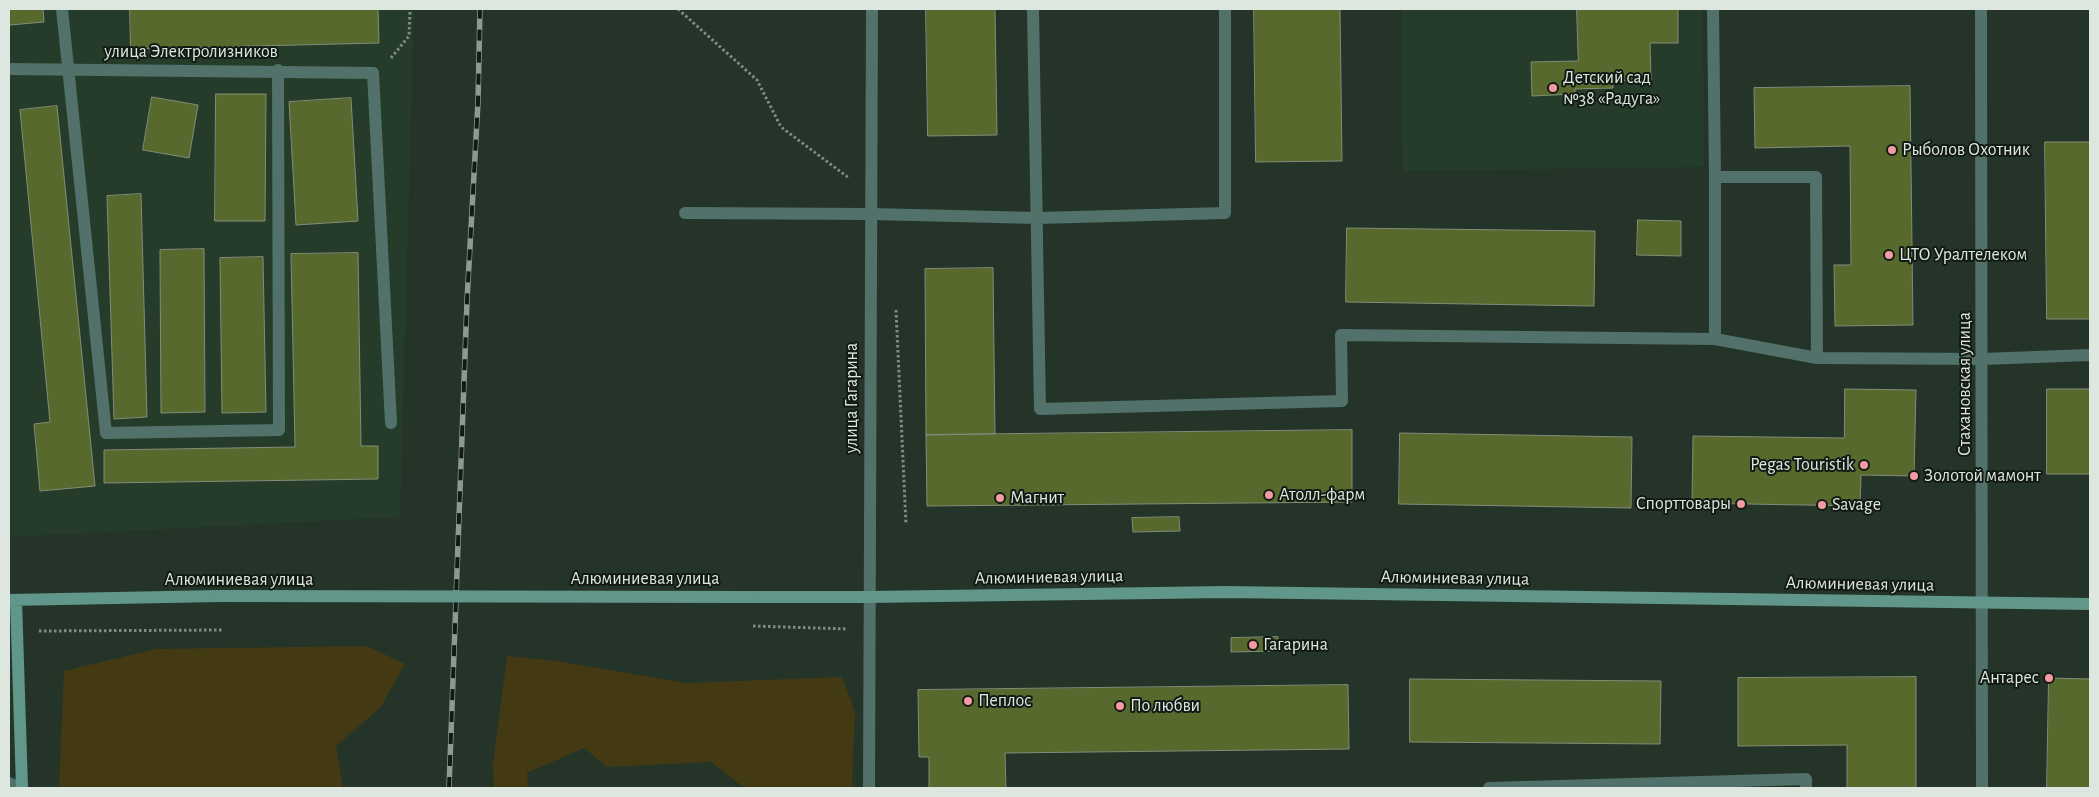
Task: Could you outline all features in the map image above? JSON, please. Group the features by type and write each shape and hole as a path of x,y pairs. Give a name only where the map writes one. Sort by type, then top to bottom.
{"main road":[{"name":"Алюминиевая улица","path":"12,600 220,596 868,598 1226,592 2090,604"},
{"path":"12,600 17,631 22,788"}],"street":[{"path":"62,9 106,433 279,430 278,70"},
{"name":"улица Гагарина","path":"869,788 868,598 872,9"},
{"path":"1033,9 1040,409 1342,401 1341,335 1715,339 1817,358 1982,359 2090,355"},
{"path":"685,213 871,214 1038,218 1225,214 1224,9"},
{"path":"1713,9 1715,339"},
{"name":"Стахановская улица","path":"1981,9 1982,788"},
{"name":"улица Электролизников","path":"9,69 278,70 373,73"},
{"path":"373,73 391,424"},
{"path":"1715,177 1816,177 1817,358"},
{"path":"1490,788 1806,779 1806,788"},
{"path":"9,783 22,788"}],"path":[{"path":"373,73 392,57 408,36 410,9"},
{"path":"678,9 757,80 781,127 871,195"},
{"path":"896,302 906,524"},
{"path":"754,626 868,630"},
{"path":"17,631 224,630"}],"shaded area":[{"path":"9,9 414,9 400,517 9,537"},
{"name":"Детский сад №38 «Радуга»","path":"1401,9 1703,9 1704,167 1403,171"},
{"path":"367,646 405,664 380,708 336,746 343,788 59,788 64,671 156,649"},
{"path":"507,656 556,661 686,683 842,677 855,712 852,788 745,788 711,762 607,767 584,748 527,773 528,788 494,788 493,764"}],"building":[{"path":"9,9 43,9 44,22 10,25"},
{"path":"130,9 378,9 379,43 131,49"},
{"path":"926,9 995,9 997,135 928,136"},
{"path":"1254,9 1340,9 1342,161 1256,162"},
{"path":"1577,9 1678,9 1678,43 1650,43 1651,80 1613,81 1613,88 1575,89 1575,94 1532,96 1531,62 1578,61"},
{"path":"1910,86 1913,325 1835,326 1834,265 1851,265 1850,146 1755,148 1754,88"},
{"path":"216,94 266,94 265,221 215,221"},
{"path":"152,97 198,105 189,158 143,150"},
{"path":"351,98 358,221 296,225 289,102"},
{"path":"57,106 95,486 40,491 34,424 50,422 20,110"},
{"path":"2045,142 2090,142 2090,319 2047,319"},
{"path":"141,194 147,417 114,419 107,196"},
{"path":"1638,220 1681,221 1681,256 1637,255"},
{"path":"1347,228 1595,231 1594,306 1346,302"},
{"path":"204,249 205,412 161,413 160,250"},
{"path":"358,253 361,446 378,446 378,479 104,483 104,450 295,447 291,254"},
{"path":"263,257 266,412 222,413 220,258"},
{"path":"993,268 995,434 926,435 925,269"},
{"path":"1845,389 1916,390 1914,476 1861,475 1860,506 1692,503 1693,436 1844,438"},
{"path":"2047,389 2090,389 2090,474 2047,474"},
{"path":"1352,430 1352,502 927,506 926,435"},
{"path":"1400,433 1632,437 1631,508 1399,504"},
{"path":"1179,517 1180,531 1133,532 1132,518"},
{"path":"1278,637 1279,651 1231,652 1231,638"},
{"path":"1916,677 1916,788 1847,788 1847,745 1738,746 1738,678"},
{"path":"2049,678 2090,679 2090,788 2047,788"},
{"path":"1410,679 1661,681 1660,744 1410,742"},
{"path":"1348,685 1349,749 1005,753 1006,788 929,788 929,757 919,757 918,690"}],"railway":[{"path":"449,788 467,301 478,102 480,9"}],"place":[{"name":"Детский сад №38 «Радуга»","path":"1553,88"},
{"name":"Рыболов Охотник","path":"1892,150"},
{"name":"ЦТО Уралтелеком","path":"1889,255"},
{"name":"Pegas Touristik","path":"1864,465"},
{"name":"Золотой мамонт","path":"1914,476"},
{"name":"Атолл-фарм","path":"1269,495"},
{"name":"Магнит","path":"1000,498"},
{"name":"Спорттовары","path":"1741,504"},
{"name":"Savage","path":"1822,505"},
{"name":"Гагарина","path":"1253,645"},
{"name":"Антарес","path":"2049,678"},
{"name":"Пеплос","path":"968,701"},
{"name":"По любви","path":"1120,706"}]}
